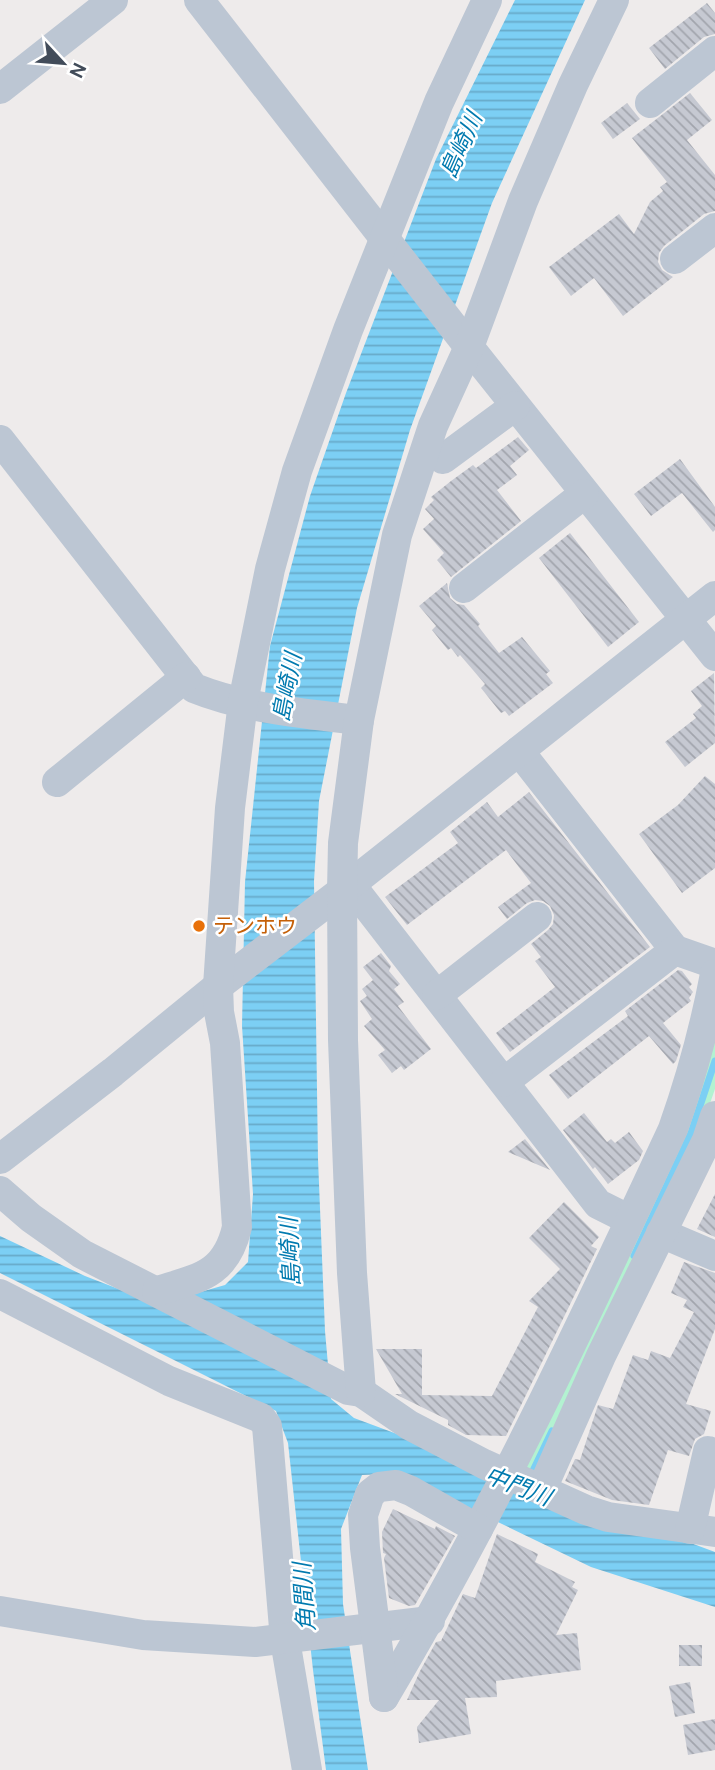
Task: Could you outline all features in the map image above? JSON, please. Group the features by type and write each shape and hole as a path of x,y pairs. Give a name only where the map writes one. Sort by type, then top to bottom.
{"street":[{"path":"0,89 113,0"},
{"path":"199,0 584,494 715,656"},
{"path":"167,1297 203,1277 226,1257 237,1227 225,1042 219,1012 224,981 230,808 270,569 297,471 388,242 439,102 487,0"},
{"path":"354,1391 338,893 353,719 397,535 433,426 523,201 573,85 614,0"},
{"path":"650,103 715,51"},
{"path":"674,259 715,228"},
{"path":"443,459 515,406"},
{"path":"0,440 194,688 248,703 353,719"},
{"path":"464,588 584,494"},
{"path":"0,1159 715,596"},
{"path":"57,782 186,677"},
{"path":"519,751 675,950 715,964"},
{"path":"338,893 437,995 597,1205 630,1220"},
{"path":"437,995 537,917"},
{"path":"503,1082 675,950"},
{"path":"480,1526 396,1485 379,1488 370,1494 363,1514 365,1548 372,1627 384,1697 430,1621 506,1478 673,1129 706,1022 715,974"},
{"path":"542,1489 601,1356 707,1140 715,1116"},
{"path":"0,1191 31,1218 82,1254 354,1391 409,1425 506,1478 542,1489 586,1510 608,1517 702,1530 708,1451 715,1452"},
{"path":"661,1233 715,1256"},
{"path":"0,1294 169,1381 261,1418 267,1426 288,1639 307,1770"},
{"path":"0,1611 143,1635 256,1642 430,1621"}],"green space":[{"path":"715,1023 715,1089 707,1112 537,1474 523,1469"}],"water":[{"path":"515,0 585,0 492,203 410,430 357,608 319,801 314,881 318,1159 325,1331 331,1399 354,1418 715,1552 715,1607 591,1567 411,1480 385,1474 362,1475 341,1529 343,1604 368,1770 326,1770 288,1443 276,1411 0,1273 0,1236 85,1276 129,1293 190,1295 225,1285 248,1262 253,1194 242,1026 245,882 270,646 310,496 346,393 436,159"}],"building":[{"path":"707,3 715,13 715,34 704,37 665,69 649,48"},
{"path":"690,93 712,120 687,140 715,175 715,211 704,214 664,246 659,253 658,262 662,270 673,277 623,316 594,278 571,296 549,267 619,214 634,234 650,202 663,191 660,187 667,182 632,138"},
{"path":"627,103 640,119 613,139 601,123"},
{"path":"518,437 529,450 510,466 517,475 497,490 521,521 451,577 437,560 444,553 423,529 434,519 425,509 434,500 431,497 451,481 473,465 476,468"},
{"path":"680,459 715,507 713,532 682,493 651,516 634,494"},
{"path":"570,533 639,622 608,647 539,558"},
{"path":"447,583 450,598 457,604 464,605 499,653 522,637 550,671 546,674 553,683 509,716 505,711 501,713 481,688 485,684 460,655 458,657 451,648 448,650 432,630 436,626 419,606"},
{"path":"714,673 715,743 685,767 665,742 696,718 693,714 702,706 691,691"},
{"path":"705,776 715,784 715,868 682,893 639,834 678,805"},
{"path":"529,792 650,947 510,1052 496,1033 555,987 535,961 541,957 531,944 553,924 554,915 550,906 543,901 527,903 507,919 498,907 531,883 506,850 407,925 385,897 458,843 450,832 487,802 498,817"},
{"path":"381,953 391,966 389,971 400,984 394,989 404,1002 398,1006 431,1049 404,1070 401,1066 392,1073 378,1055 385,1050 364,1026 372,1019 360,1001 367,996 362,989 373,980 363,967"},
{"path":"678,970 682,971 692,984 689,987 693,992 689,998 691,1001 663,1023 681,1045 676,1061 673,1064 649,1036 568,1099 549,1075 628,1016 625,1011"},
{"path":"584,1113 607,1142 611,1139 615,1143 629,1132 643,1151 639,1160 608,1184 563,1130"},
{"path":"525,1139 550,1170 508,1152"},
{"path":"715,1194 715,1237 697,1229"},
{"path":"564,1202 599,1237 591,1246 597,1249 506,1436 466,1435 448,1425 448,1420 395,1394 402,1394 376,1349 422,1349 422,1395 492,1396 538,1307 529,1301 560,1269 529,1238"},
{"path":"684,1262 715,1273 715,1329 686,1404 711,1411 704,1434 695,1439 689,1456 668,1450 649,1505 612,1500 565,1481 575,1459 580,1460 598,1405 613,1409 633,1355 648,1360 651,1351 670,1358 694,1312 683,1307 687,1300 671,1293"},
{"path":"393,1509 455,1536 415,1605 409,1606 389,1598 382,1532"},
{"path":"497,1534 538,1554 535,1562 575,1582 572,1587 578,1590 556,1635 577,1633 581,1670 496,1681 497,1697 465,1698 471,1734 419,1743 417,1727 439,1700 407,1700 436,1642 441,1641 463,1594 475,1598"},
{"path":"679,1645 702,1645 702,1666 679,1666"},
{"path":"690,1682 695,1713 675,1717 669,1686"},
{"path":"715,1719 715,1750 688,1755 683,1725"}],"waterway":[{"path":"634,1256 691,1133 715,1061"},
{"name":"中門川","path":"530,1477 552,1431"}],"place":[{"name":"テンホウ","path":"199,926"}],"water label":[{"name":"島崎川","path":"461,145"},
{"name":"島崎川","path":"287,687"},
{"name":"島崎川","path":"290,1252"},
{"name":"角間川","path":"304,1597"}]}
